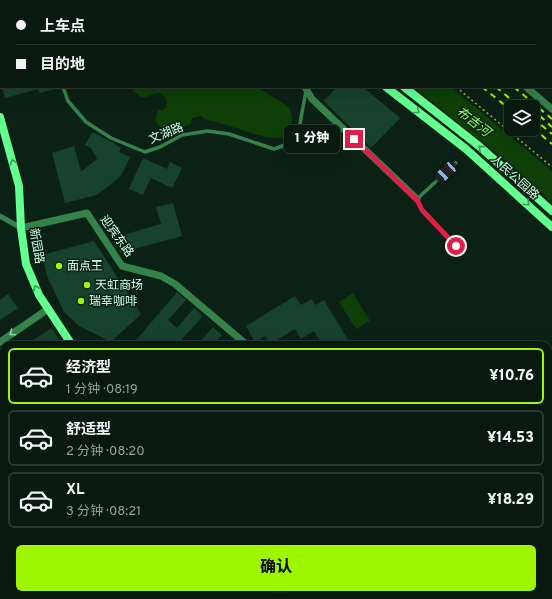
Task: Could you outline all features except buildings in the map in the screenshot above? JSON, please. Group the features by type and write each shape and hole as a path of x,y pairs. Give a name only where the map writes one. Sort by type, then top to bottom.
{"main road":[{"name":"人民公园路","path":"387,88 466,149 552,227"},
{"name":"人民公园路","path":"405,88 484,150 552,211"},
{"name":"新园路","path":"0,117 19,186 21,228 26,264 40,296 69,341"}],"street":[{"path":"306,88 312,99 417,200"},
{"path":"527,88 552,108"},
{"name":"迎宾东路","path":"21,228 87,213 122,266 161,276 175,284 242,341"},
{"path":"1,216 21,228"},
{"path":"2,341 48,310"}],"lane":[{"name":"文湖路","path":"63,88 68,101 86,122 111,138 145,152 160,147 182,135 208,131 229,134 274,149 285,145 298,134 306,88"},
{"path":"456,163 417,200 422,210 456,246"}],"path":[{"path":"457,88 552,167"}],"water":[{"path":"132,88 259,88 289,107 292,123 288,132 284,136 272,138 204,119 202,116 192,118 191,124 166,133 155,121 158,110 163,110 166,107 167,101 162,93 143,97 136,93"},
{"name":"布吉河","path":"415,88 452,88 504,131 504,136 510,136 552,171 552,203 517,170"},
{"path":"353,293 370,321 356,329 339,302"}],"railway":[{"path":"483,88 504,104"},
{"path":"497,88 512,100"},
{"path":"515,88 552,119"},
{"path":"540,116 552,127"},
{"path":"540,124 552,134"},
{"path":"540,134 552,144"}],"place":[{"name":"面点王","path":"59,266"},
{"name":"天虹商场","path":"87,285"},
{"name":"瑞幸咖啡","path":"81,301"}],"route":[{"path":"354,139 417,200 422,210 456,246"}]}
